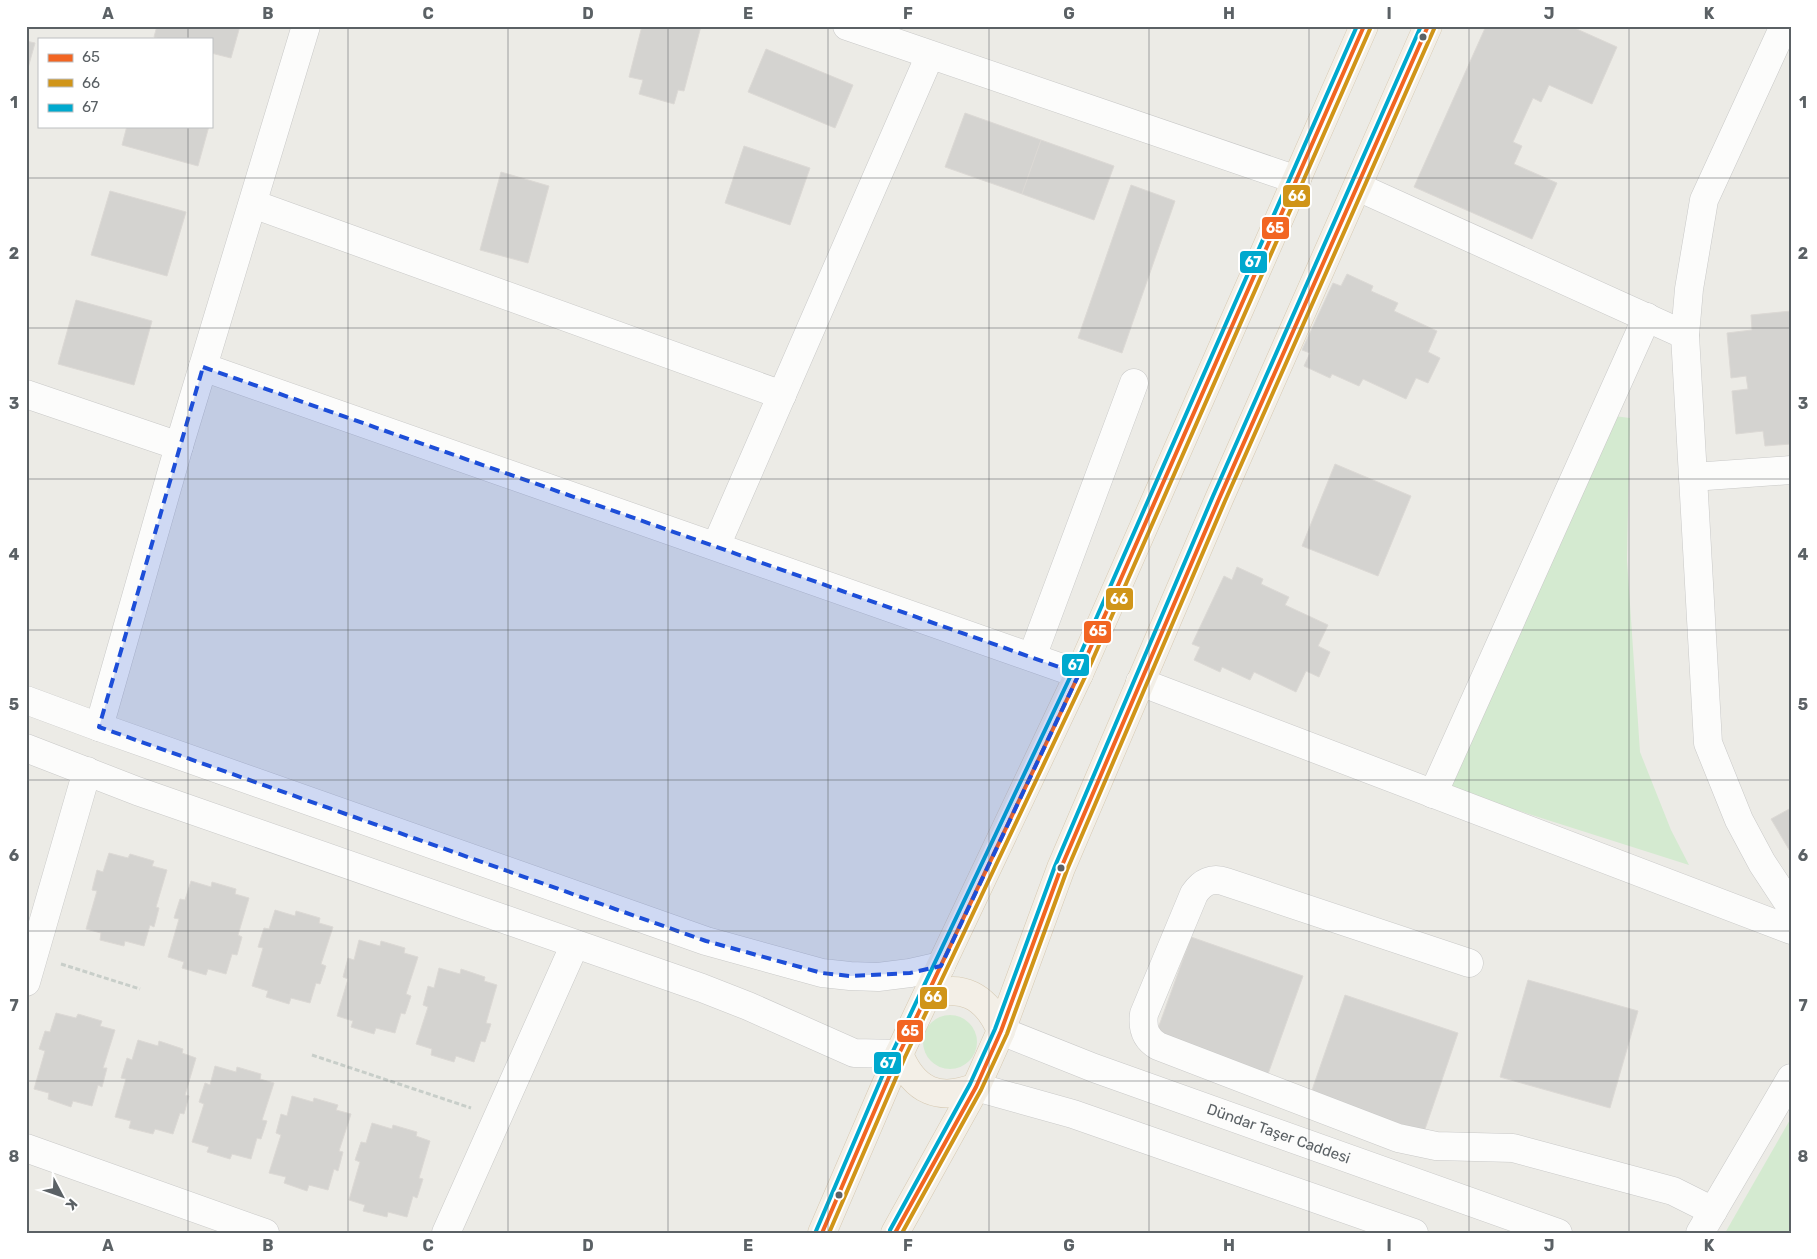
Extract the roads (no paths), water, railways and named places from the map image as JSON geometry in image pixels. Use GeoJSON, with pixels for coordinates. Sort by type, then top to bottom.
{"type":"FeatureCollection","features":[{"type":"Feature","properties":{"kind":"main road"},"geometry":{"type":"LineString","coordinates":[[822,1233],[899,1054],[1079,674],[1364,26]]}},
{"type":"Feature","properties":{"kind":"main road"},"geometry":{"type":"LineString","coordinates":[[895,1233],[976,1087],[1000,1031],[1061,868],[1140,682],[1428,26]]}},
{"type":"Feature","properties":{"kind":"main road"},"geometry":{"type":"LineString","coordinates":[[926,998],[938,992],[954,991],[970,995],[984,1003],[994,1016],[1000,1031]]}},
{"type":"Feature","properties":{"kind":"main road"},"geometry":{"type":"LineString","coordinates":[[899,1054],[905,1069],[916,1082],[929,1090],[953,1094],[976,1087]]}},
{"type":"Feature","properties":{"kind":"street"},"geometry":{"type":"LineString","coordinates":[[99,727],[203,367],[306,26]]}},
{"type":"Feature","properties":{"kind":"street"},"geometry":{"type":"LineString","coordinates":[[848,26],[1297,180]]}},
{"type":"Feature","properties":{"kind":"street"},"geometry":{"type":"LineString","coordinates":[[1784,26],[1704,200],[1690,280],[1685,335],[1708,743],[1739,820],[1766,870],[1791,907]]}},
{"type":"Feature","properties":{"kind":"street"},"geometry":{"type":"LineString","coordinates":[[716,546],[930,55]]}},
{"type":"Feature","properties":{"kind":"street"},"geometry":{"type":"LineString","coordinates":[[1358,187],[1685,335]]}},
{"type":"Feature","properties":{"kind":"street"},"geometry":{"type":"LineString","coordinates":[[253,204],[782,395]]}},
{"type":"Feature","properties":{"kind":"street"},"geometry":{"type":"LineString","coordinates":[[1433,794],[1647,317]]}},
{"type":"Feature","properties":{"kind":"street"},"geometry":{"type":"LineString","coordinates":[[203,367],[1079,674]]}},
{"type":"Feature","properties":{"kind":"street"},"geometry":{"type":"LineString","coordinates":[[1032,658],[1134,383]]}},
{"type":"Feature","properties":{"kind":"street"},"geometry":{"type":"LineString","coordinates":[[26,394],[180,446]]}},
{"type":"Feature","properties":{"kind":"street"},"geometry":{"type":"LineString","coordinates":[[1693,477],[1791,470]]}},
{"type":"Feature","properties":{"kind":"street"},"geometry":{"type":"LineString","coordinates":[[1140,682],[1791,930]]}},
{"type":"Feature","properties":{"kind":"street"},"geometry":{"type":"LineString","coordinates":[[26,700],[706,940],[822,973],[878,977],[910,973],[941,966]]}},
{"type":"Feature","properties":{"kind":"street"},"geometry":{"type":"LineString","coordinates":[[26,748],[137,791],[720,995],[854,1053],[899,1054]]}},
{"type":"Feature","properties":{"kind":"street"},"geometry":{"type":"LineString","coordinates":[[26,982],[87,772]]}},
{"type":"Feature","properties":{"kind":"street"},"geometry":{"type":"LineString","coordinates":[[1469,963],[1226,882],[1212,880],[1198,887],[1194,894],[1144,1014],[1144,1030],[1152,1042],[1158,1046],[1398,1138],[1436,1146],[1513,1148],[1673,1191],[1706,1222],[1791,1078]]}},
{"type":"Feature","properties":{"kind":"street"},"geometry":{"type":"LineString","coordinates":[[446,1233],[575,944]]}},
{"type":"Feature","properties":{"kind":"street","name":"Dündar Taşer Caddesi"},"geometry":{"type":"LineString","coordinates":[[1000,1031],[1104,1071],[1558,1233]]}},
{"type":"Feature","properties":{"kind":"street"},"geometry":{"type":"LineString","coordinates":[[976,1087],[1073,1114],[1414,1233]]}},
{"type":"Feature","properties":{"kind":"street"},"geometry":{"type":"LineString","coordinates":[[26,1148],[265,1233]]}}]}
